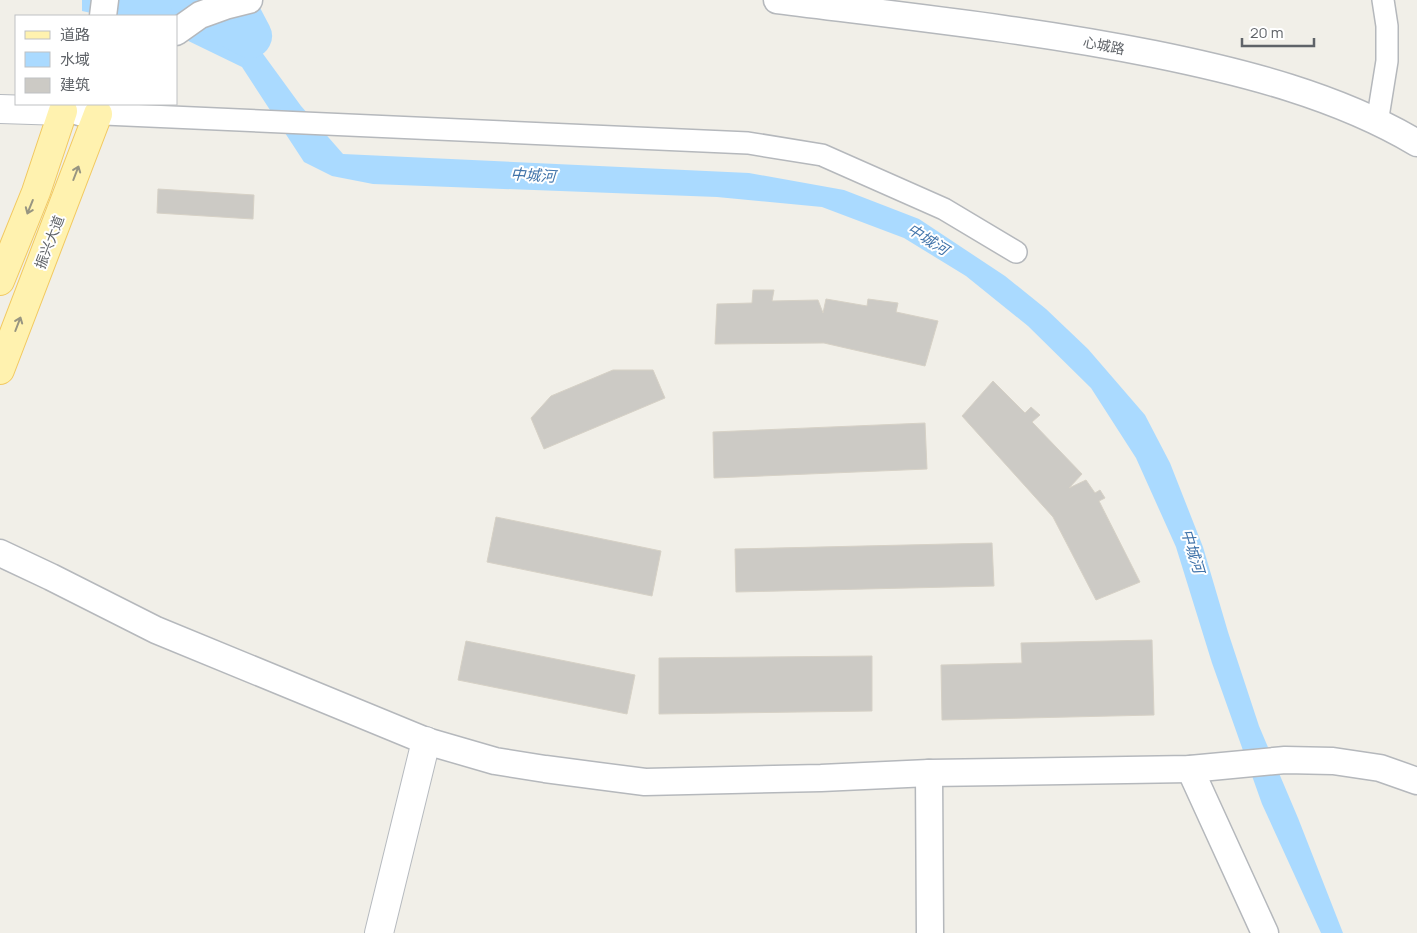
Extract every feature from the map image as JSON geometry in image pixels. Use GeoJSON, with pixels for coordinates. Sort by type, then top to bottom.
{"type":"FeatureCollection","features":[{"type":"Feature","properties":{"kind":"main road"},"geometry":{"type":"LineString","coordinates":[[0,109],[82,109],[36,192],[0,281]]}},
{"type":"Feature","properties":{"kind":"main road","name":"振兴大道"},"geometry":{"type":"LineString","coordinates":[[0,370],[82,109]]}},
{"type":"Feature","properties":{"kind":"main road"},"geometry":{"type":"LineString","coordinates":[[379,933],[426,740]]}},
{"type":"Feature","properties":{"kind":"street"},"geometry":{"type":"LineString","coordinates":[[103,15],[105,0]]}},
{"type":"Feature","properties":{"kind":"street"},"geometry":{"type":"LineString","coordinates":[[178,31],[200,15],[250,0]]}},
{"type":"Feature","properties":{"kind":"street","name":"心城路"},"geometry":{"type":"LineString","coordinates":[[777,0],[1086,41],[1192,62],[1270,81],[1346,108],[1417,143]]}},
{"type":"Feature","properties":{"kind":"street"},"geometry":{"type":"LineString","coordinates":[[1377,123],[1387,61],[1387,26],[1383,0]]}},
{"type":"Feature","properties":{"kind":"street"},"geometry":{"type":"LineString","coordinates":[[82,109],[217,120],[748,143],[822,155],[944,209],[1016,252]]}},
{"type":"Feature","properties":{"kind":"street"},"geometry":{"type":"LineString","coordinates":[[0,553],[156,630],[426,740],[495,761],[645,782],[821,778],[929,773],[1190,769],[1286,760],[1334,761],[1380,768],[1417,781]]}},
{"type":"Feature","properties":{"kind":"street"},"geometry":{"type":"LineString","coordinates":[[1190,769],[1265,933]]}},
{"type":"Feature","properties":{"kind":"street"},"geometry":{"type":"LineString","coordinates":[[929,773],[930,933]]}},
{"type":"Feature","properties":{"kind":"water","name":"中城河"},"geometry":{"type":"Polygon","coordinates":[[[82,0],[178,0],[250,36],[301,106],[343,154],[749,173],[844,190],[919,219],[1005,276],[1046,309],[1088,349],[1145,415],[1170,463],[1203,547],[1228,632],[1259,726],[1298,818],[1343,933],[1321,933],[1262,804],[1212,663],[1176,547],[1136,458],[1091,388],[1028,326],[966,276],[904,238],[822,207],[717,197],[373,184],[332,176],[304,162],[242,67],[178,36],[178,15],[100,15],[82,11],[82,0]]]}},
{"type":"Feature","properties":{"kind":"building"},"geometry":{"type":"Polygon","coordinates":[[[158,189],[254,195],[253,219],[157,213],[158,189]]]}},
{"type":"Feature","properties":{"kind":"building"},"geometry":{"type":"Polygon","coordinates":[[[753,290],[774,290],[772,301],[818,300],[823,313],[826,299],[867,306],[868,299],[898,303],[896,312],[938,321],[925,366],[824,343],[715,344],[717,304],[752,303],[753,290]]]}},
{"type":"Feature","properties":{"kind":"building"},"geometry":{"type":"Polygon","coordinates":[[[613,370],[653,370],[665,398],[544,449],[531,418],[551,396],[613,370]]]}},
{"type":"Feature","properties":{"kind":"building"},"geometry":{"type":"Polygon","coordinates":[[[993,381],[1025,413],[1031,407],[1040,415],[1032,422],[1082,474],[1069,488],[1086,480],[1095,493],[1100,490],[1105,498],[1099,501],[1140,582],[1096,600],[1053,517],[962,416],[993,381]]]}},
{"type":"Feature","properties":{"kind":"building"},"geometry":{"type":"Polygon","coordinates":[[[925,423],[927,469],[714,478],[713,432],[925,423]]]}},
{"type":"Feature","properties":{"kind":"building"},"geometry":{"type":"Polygon","coordinates":[[[496,517],[661,551],[652,596],[487,562],[496,517]]]}},
{"type":"Feature","properties":{"kind":"building"},"geometry":{"type":"Polygon","coordinates":[[[992,543],[994,586],[736,592],[735,549],[992,543]]]}},
{"type":"Feature","properties":{"kind":"building"},"geometry":{"type":"Polygon","coordinates":[[[1152,640],[1154,715],[942,720],[941,665],[1022,663],[1021,643],[1152,640]]]}},
{"type":"Feature","properties":{"kind":"building"},"geometry":{"type":"Polygon","coordinates":[[[466,641],[635,675],[627,714],[458,680],[466,641]]]}},
{"type":"Feature","properties":{"kind":"building"},"geometry":{"type":"Polygon","coordinates":[[[872,656],[872,711],[659,714],[659,658],[872,656]]]}},
{"type":"Feature","properties":{"kind":"waterway"},"geometry":{"type":"LineString","coordinates":[[192,0],[194,7],[250,36],[231,0]]}}]}
